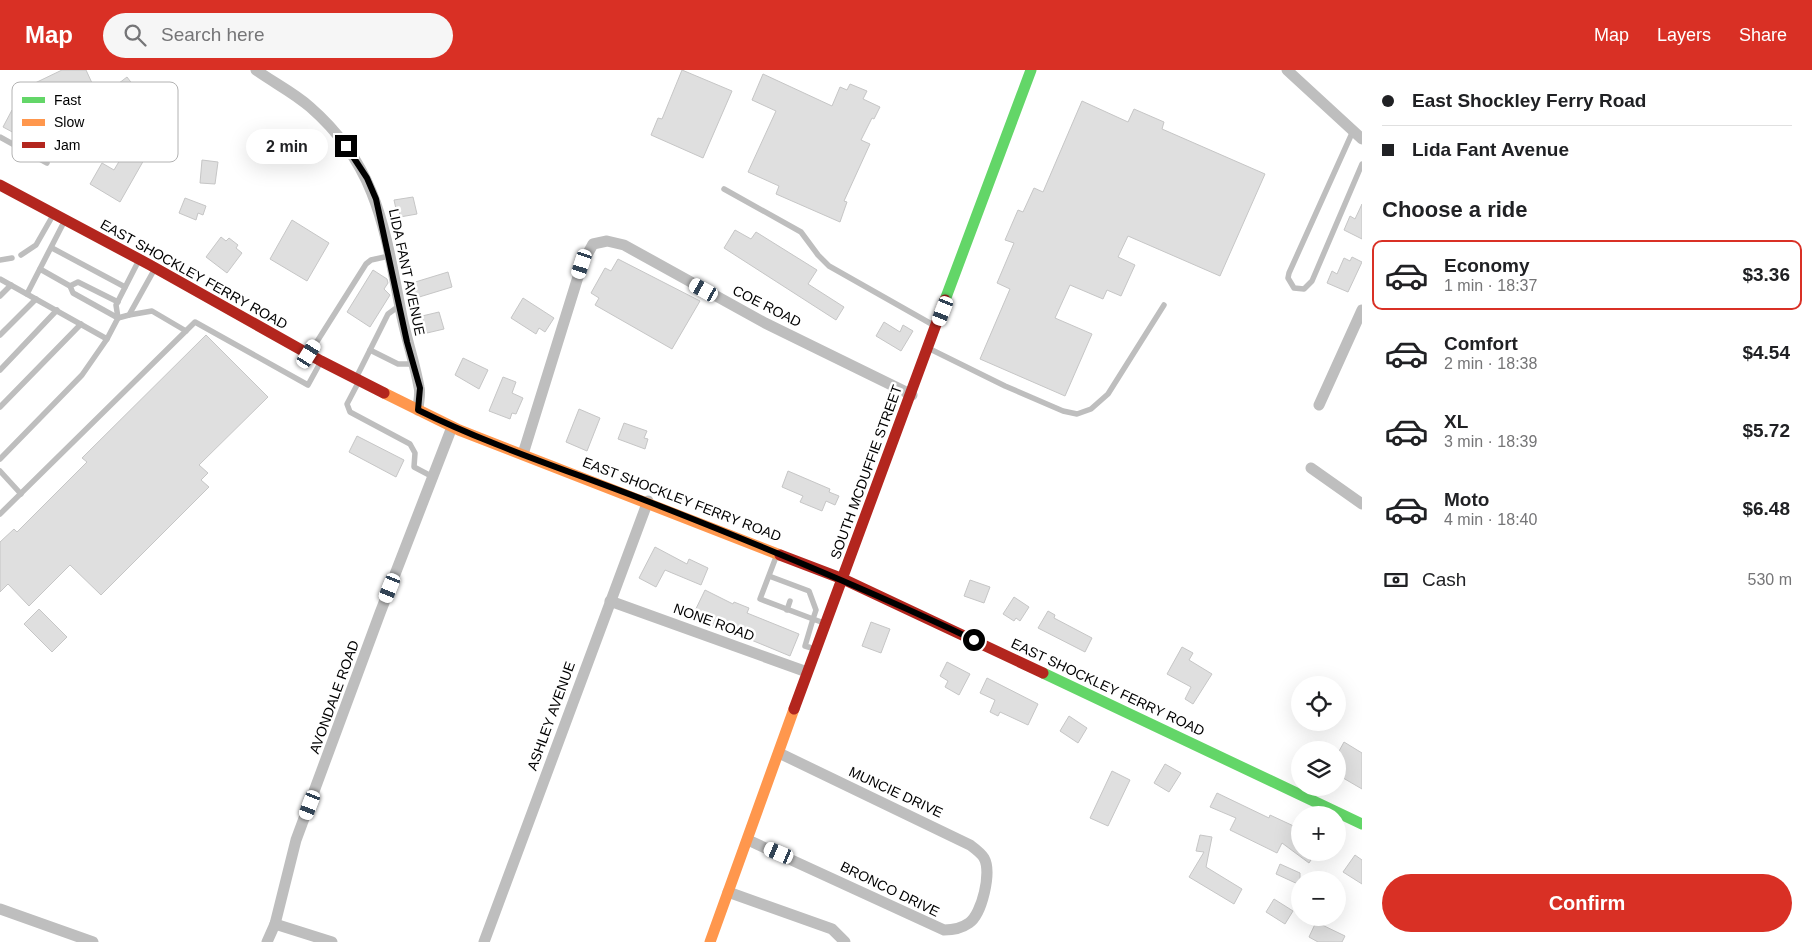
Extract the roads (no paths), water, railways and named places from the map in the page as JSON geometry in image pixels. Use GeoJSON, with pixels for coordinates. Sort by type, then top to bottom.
{"type":"FeatureCollection","features":[{"type":"Feature","properties":{"kind":"main road","name":"SOUTH MCDUFFIE STREET"},"geometry":{"type":"LineString","coordinates":[[710,942],[807,672],[912,395],[1031,70]]}},
{"type":"Feature","properties":{"kind":"main road","name":"EAST SHOCKLEY FERRY ROAD"},"geometry":{"type":"LineString","coordinates":[[0,185],[155,268],[321,361],[452,427],[648,501],[842,579],[1362,824]]}},
{"type":"Feature","properties":{"kind":"street","name":"LIDA FANT AVENUE"},"geometry":{"type":"LineString","coordinates":[[256,70],[308,105],[356,159],[376,199],[412,364],[420,388],[418,410]]}},
{"type":"Feature","properties":{"kind":"street"},"geometry":{"type":"LineString","coordinates":[[1288,70],[1362,139]]}},
{"type":"Feature","properties":{"kind":"street","name":"COE ROAD"},"geometry":{"type":"LineString","coordinates":[[523,454],[582,264],[593,244],[607,241],[624,245],[765,323],[912,395]]}},
{"type":"Feature","properties":{"kind":"street"},"geometry":{"type":"LineString","coordinates":[[1319,405],[1362,310]]}},
{"type":"Feature","properties":{"kind":"street","name":"AVONDALE ROAD"},"geometry":{"type":"LineString","coordinates":[[267,942],[275,924],[296,840],[380,613],[452,427]]}},
{"type":"Feature","properties":{"kind":"street"},"geometry":{"type":"LineString","coordinates":[[1311,468],[1362,504]]}},
{"type":"Feature","properties":{"kind":"street","name":"ASHLEY AVENUE"},"geometry":{"type":"LineString","coordinates":[[484,942],[648,501]]}},
{"type":"Feature","properties":{"kind":"street","name":"NONE ROAD"},"geometry":{"type":"LineString","coordinates":[[610,600],[807,672]]}},
{"type":"Feature","properties":{"kind":"street","name":"MUNCIE DRIVE"},"geometry":{"type":"LineString","coordinates":[[779,752],[970,845],[984,858],[987,871]]}},
{"type":"Feature","properties":{"kind":"street","name":"BRONCO DRIVE"},"geometry":{"type":"LineString","coordinates":[[748,840],[810,866],[934,927],[944,930],[954,930],[970,923],[976,915],[985,891],[987,871]]}},
{"type":"Feature","properties":{"kind":"street"},"geometry":{"type":"LineString","coordinates":[[728,892],[832,929],[845,942]]}},
{"type":"Feature","properties":{"kind":"street"},"geometry":{"type":"LineString","coordinates":[[0,909],[93,942]]}},
{"type":"Feature","properties":{"kind":"street"},"geometry":{"type":"LineString","coordinates":[[275,924],[332,942]]}},
{"type":"Feature","properties":{"kind":"lane"},"geometry":{"type":"LineString","coordinates":[[1353,131],[1289,273],[1288,278],[1294,288],[1304,290],[1312,281],[1362,164]]}},
{"type":"Feature","properties":{"kind":"lane"},"geometry":{"type":"LineString","coordinates":[[0,137],[12,144]]}},
{"type":"Feature","properties":{"kind":"lane"},"geometry":{"type":"LineString","coordinates":[[724,189],[802,232],[818,255],[829,266],[937,327]]}},
{"type":"Feature","properties":{"kind":"lane"},"geometry":{"type":"LineString","coordinates":[[21,255],[36,245],[54,213]]}},
{"type":"Feature","properties":{"kind":"lane"},"geometry":{"type":"LineString","coordinates":[[27,294],[65,220]]}},
{"type":"Feature","properties":{"kind":"lane"},"geometry":{"type":"LineString","coordinates":[[52,248],[125,287]]}},
{"type":"Feature","properties":{"kind":"lane"},"geometry":{"type":"LineString","coordinates":[[309,354],[366,264],[371,260],[389,256]]}},
{"type":"Feature","properties":{"kind":"lane"},"geometry":{"type":"LineString","coordinates":[[0,260],[12,258]]}},
{"type":"Feature","properties":{"kind":"lane"},"geometry":{"type":"LineString","coordinates":[[0,459],[82,375],[107,339],[118,318],[116,306],[140,260]]}},
{"type":"Feature","properties":{"kind":"lane"},"geometry":{"type":"LineString","coordinates":[[130,315],[155,268]]}},
{"type":"Feature","properties":{"kind":"lane"},"geometry":{"type":"LineString","coordinates":[[40,269],[70,286],[73,293],[118,318],[152,311],[186,331]]}},
{"type":"Feature","properties":{"kind":"lane"},"geometry":{"type":"LineString","coordinates":[[0,278],[107,339]]}},
{"type":"Feature","properties":{"kind":"lane"},"geometry":{"type":"LineString","coordinates":[[70,286],[78,282],[118,302]]}},
{"type":"Feature","properties":{"kind":"lane"},"geometry":{"type":"LineString","coordinates":[[0,296],[11,285]]}},
{"type":"Feature","properties":{"kind":"lane"},"geometry":{"type":"LineString","coordinates":[[0,335],[36,299]]}},
{"type":"Feature","properties":{"kind":"lane"},"geometry":{"type":"LineString","coordinates":[[928,348],[1005,386],[1063,411],[1077,414],[1091,409],[1108,394],[1164,305]]}},
{"type":"Feature","properties":{"kind":"lane"},"geometry":{"type":"LineString","coordinates":[[400,306],[388,314],[370,350],[348,404],[350,412],[410,444],[415,453],[414,467],[433,477]]}},
{"type":"Feature","properties":{"kind":"lane"},"geometry":{"type":"LineString","coordinates":[[0,370],[57,310]]}},
{"type":"Feature","properties":{"kind":"lane"},"geometry":{"type":"LineString","coordinates":[[0,514],[195,322],[308,385],[321,361]]}},
{"type":"Feature","properties":{"kind":"lane"},"geometry":{"type":"LineString","coordinates":[[0,407],[81,324]]}},
{"type":"Feature","properties":{"kind":"lane"},"geometry":{"type":"LineString","coordinates":[[370,350],[398,364],[412,364]]}},
{"type":"Feature","properties":{"kind":"lane"},"geometry":{"type":"LineString","coordinates":[[0,471],[21,494]]}},
{"type":"Feature","properties":{"kind":"lane"},"geometry":{"type":"LineString","coordinates":[[778,553],[760,599],[826,623]]}},
{"type":"Feature","properties":{"kind":"lane"},"geometry":{"type":"LineString","coordinates":[[769,576],[795,588],[809,591],[816,610],[805,646],[816,649]]}},
{"type":"Feature","properties":{"kind":"lane"},"geometry":{"type":"LineString","coordinates":[[787,610],[790,602]]}}]}
